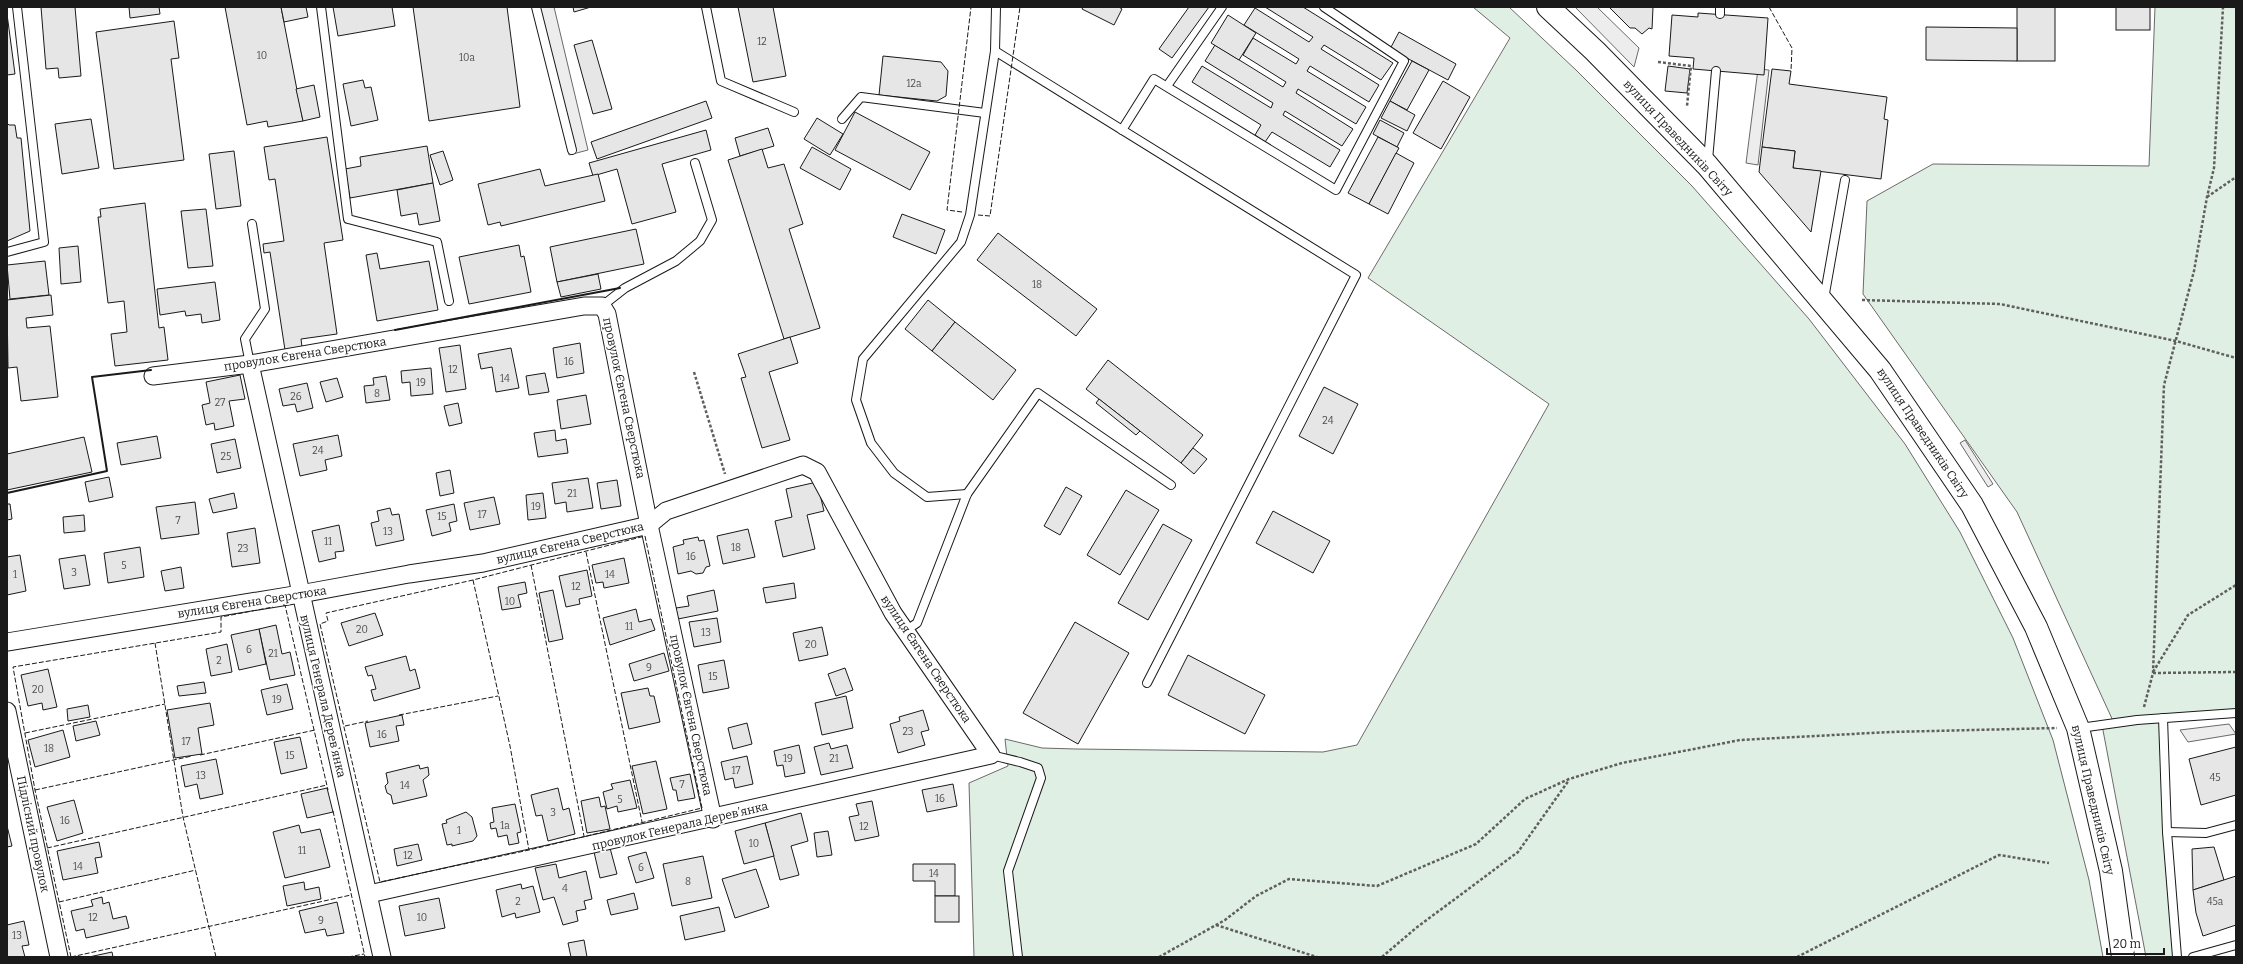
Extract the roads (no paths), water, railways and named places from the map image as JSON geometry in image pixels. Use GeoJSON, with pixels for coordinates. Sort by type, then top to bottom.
{"type":"FeatureCollection","features":[{"type":"Feature","properties":{"kind":"main road","name":"вулиця Праведників Світу"},"geometry":{"type":"LineString","coordinates":[[1548,7],[1595,51],[1707,165],[1880,370],[1972,504],[2036,627],[2078,728],[2111,871],[2124,957]]}},
{"type":"Feature","properties":{"kind":"street","name":"провулок Євгена Сверстюка"},"geometry":{"type":"LineString","coordinates":[[153,376],[250,364],[584,306],[602,306],[607,314],[650,525],[713,819]]}},
{"type":"Feature","properties":{"kind":"street","name":"вулиця Генерала Деревʼянка"},"geometry":{"type":"LineString","coordinates":[[250,364],[382,957]]}},
{"type":"Feature","properties":{"kind":"street","name":"вулиця Євгена Сверстюка"},"geometry":{"type":"LineString","coordinates":[[7,642],[300,594],[408,574],[483,564],[650,525],[666,511],[803,465],[817,472],[893,613],[991,755]]}},
{"type":"Feature","properties":{"kind":"street","name":"Підлісний провулок"},"geometry":{"type":"LineString","coordinates":[[7,711],[59,957]]}},
{"type":"Feature","properties":{"kind":"street","name":"провулок Генерала Деревʼянка"},"geometry":{"type":"LineString","coordinates":[[369,894],[713,819],[991,755]]}},
{"type":"Feature","properties":{"kind":"lane"},"geometry":{"type":"LineString","coordinates":[[7,252],[44,242],[16,7]]}},
{"type":"Feature","properties":{"kind":"lane"},"geometry":{"type":"LineString","coordinates":[[321,7],[348,219],[437,242],[449,301]]}},
{"type":"Feature","properties":{"kind":"lane"},"geometry":{"type":"LineString","coordinates":[[536,7],[572,150]]}},
{"type":"Feature","properties":{"kind":"lane"},"geometry":{"type":"LineString","coordinates":[[706,7],[721,81],[794,112]]}},
{"type":"Feature","properties":{"kind":"lane"},"geometry":{"type":"LineString","coordinates":[[967,494],[927,497],[894,474],[871,443],[856,400],[863,359],[960,242],[970,215],[995,51],[996,7]]}},
{"type":"Feature","properties":{"kind":"lane"},"geometry":{"type":"LineString","coordinates":[[1167,86],[1222,7]]}},
{"type":"Feature","properties":{"kind":"lane"},"geometry":{"type":"LineString","coordinates":[[1122,130],[1154,79],[1336,190],[1404,61],[1324,7]]}},
{"type":"Feature","properties":{"kind":"lane"},"geometry":{"type":"LineString","coordinates":[[995,51],[1356,275],[1147,683]]}},
{"type":"Feature","properties":{"kind":"lane"},"geometry":{"type":"LineString","coordinates":[[1707,165],[1716,71]]}},
{"type":"Feature","properties":{"kind":"lane"},"geometry":{"type":"LineString","coordinates":[[842,118],[861,97],[985,113]]}},
{"type":"Feature","properties":{"kind":"lane"},"geometry":{"type":"LineString","coordinates":[[602,306],[624,288],[676,261],[700,241],[712,220],[695,163]]}},
{"type":"Feature","properties":{"kind":"lane"},"geometry":{"type":"LineString","coordinates":[[1823,304],[1845,180]]}},
{"type":"Feature","properties":{"kind":"lane"},"geometry":{"type":"LineString","coordinates":[[250,364],[245,339],[265,309],[252,224]]}},
{"type":"Feature","properties":{"kind":"lane"},"geometry":{"type":"LineString","coordinates":[[905,631],[917,622],[967,494],[1038,393],[1171,485]]}},
{"type":"Feature","properties":{"kind":"lane"},"geometry":{"type":"LineString","coordinates":[[2078,728],[2138,720],[2236,713]]}},
{"type":"Feature","properties":{"kind":"lane"},"geometry":{"type":"LineString","coordinates":[[2163,718],[2167,832],[2176,957]]}},
{"type":"Feature","properties":{"kind":"lane"},"geometry":{"type":"LineString","coordinates":[[991,755],[1038,768],[1041,778],[1008,871],[1018,957]]}},
{"type":"Feature","properties":{"kind":"lane"},"geometry":{"type":"LineString","coordinates":[[2167,832],[2206,833],[2236,825]]}},
{"type":"Feature","properties":{"kind":"lane"},"geometry":{"type":"LineString","coordinates":[[2193,957],[2236,945]]}}]}
